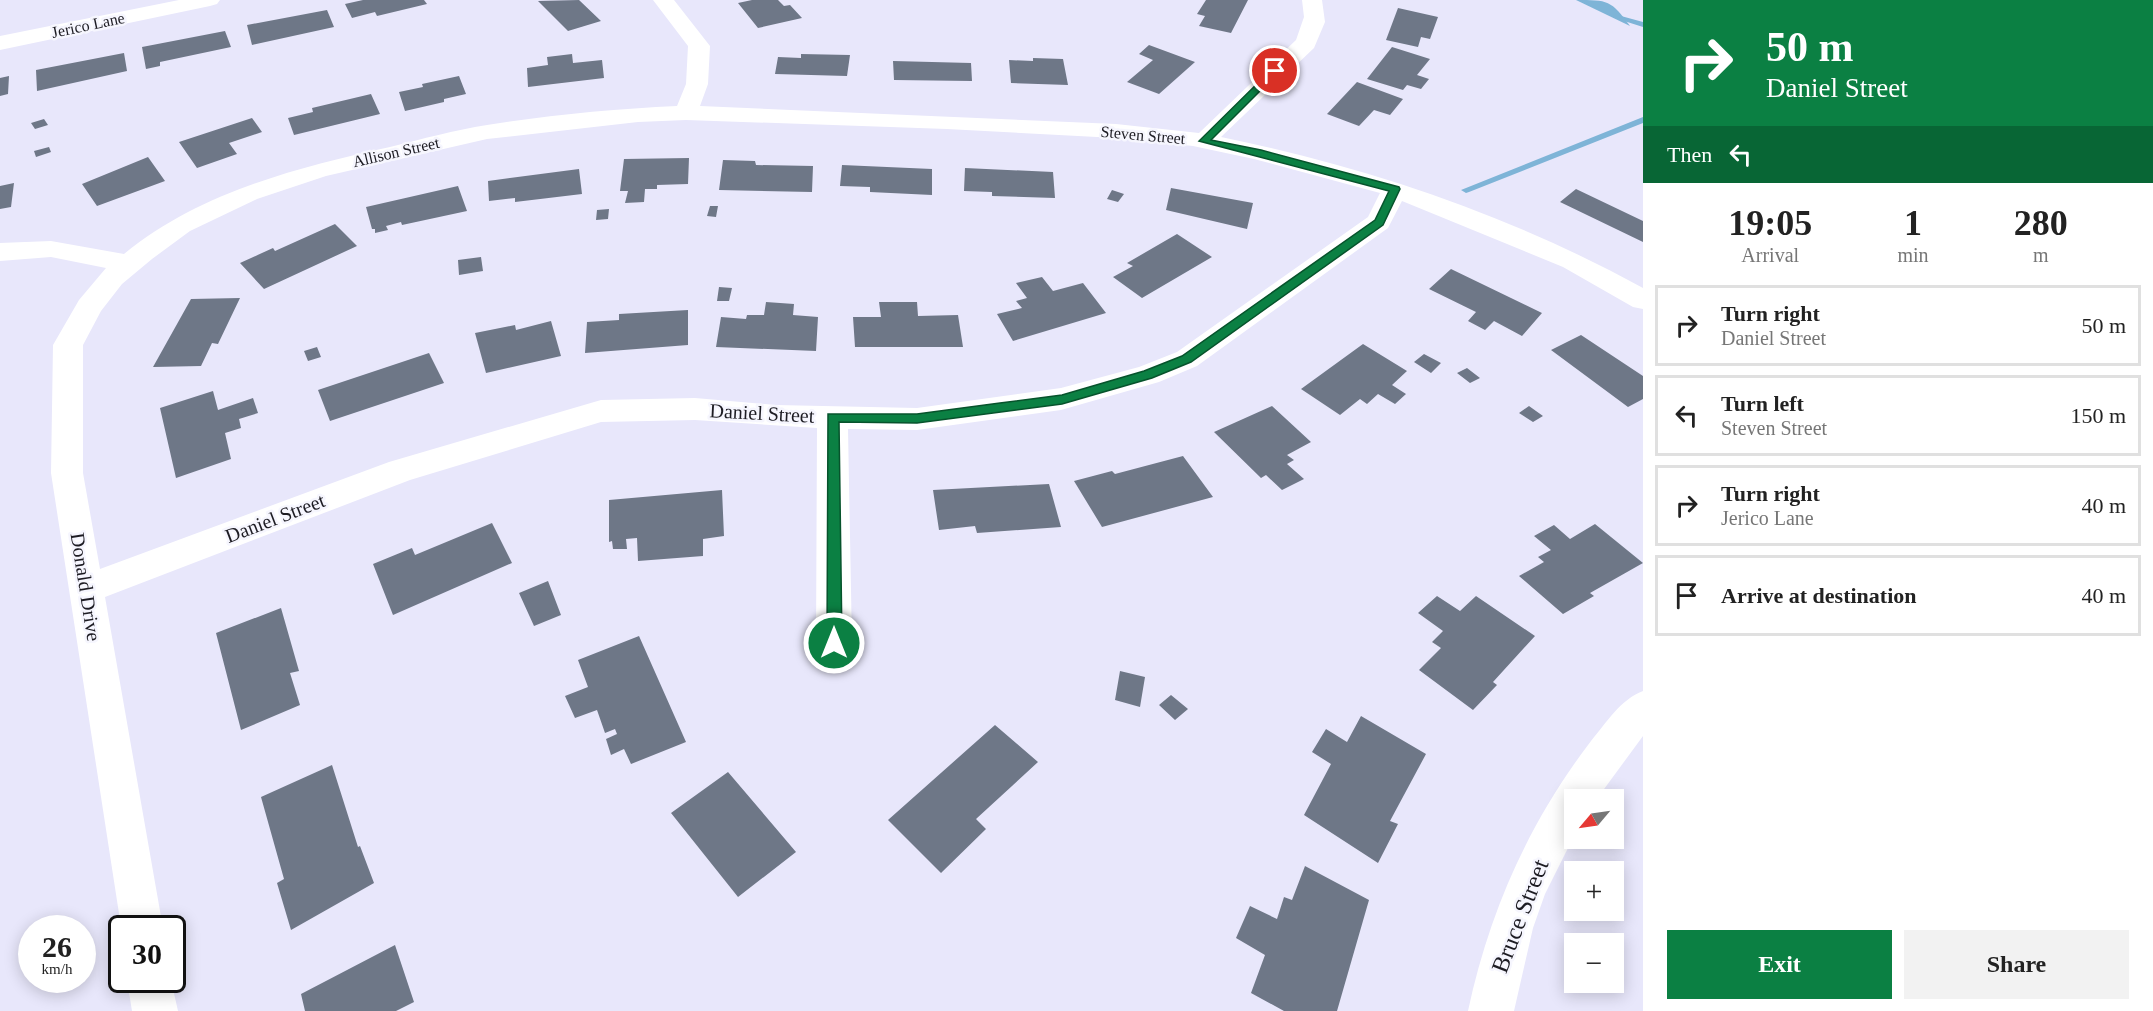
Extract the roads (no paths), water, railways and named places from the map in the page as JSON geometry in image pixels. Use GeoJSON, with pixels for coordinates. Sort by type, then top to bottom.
{"type":"FeatureCollection","features":[{"type":"Feature","properties":{"kind":"street","name":"Jerico Lane"},"geometry":{"type":"LineString","coordinates":[[0,43],[210,0]]}},
{"type":"Feature","properties":{"kind":"street"},"geometry":{"type":"LineString","coordinates":[[663,0],[699,46],[697,84],[686,113]]}},
{"type":"Feature","properties":{"kind":"street"},"geometry":{"type":"LineString","coordinates":[[1204,141],[1306,43],[1314,26],[1315,9],[1312,0]]}},
{"type":"Feature","properties":{"kind":"street","name":"Steven Street"},"geometry":{"type":"LineString","coordinates":[[686,113],[1116,131],[1204,141],[1257,152],[1395,189],[1573,261],[1643,300]]}},
{"type":"Feature","properties":{"kind":"street","name":"Allison Street"},"geometry":{"type":"LineString","coordinates":[[129,264],[181,225],[248,194],[319,170],[487,132],[555,122],[686,113]]}},
{"type":"Feature","properties":{"kind":"street","name":"Daniel Street"},"geometry":{"type":"LineString","coordinates":[[86,589],[400,471],[601,411],[695,409],[832,417],[917,419],[1062,399],[1167,367],[1187,359],[1379,222],[1395,189]]}},
{"type":"Feature","properties":{"kind":"street"},"geometry":{"type":"LineString","coordinates":[[0,252],[51,249],[129,264]]}},
{"type":"Feature","properties":{"kind":"street","name":"Donald Drive"},"geometry":{"type":"LineString","coordinates":[[129,264],[112,278],[89,307],[68,345],[67,473],[139,915]]}},
{"type":"Feature","properties":{"kind":"street"},"geometry":{"type":"LineString","coordinates":[[832,417],[834,643]]}},
{"type":"Feature","properties":{"kind":"street","name":"Bruce Street"},"geometry":{"type":"LineString","coordinates":[[1491,1011],[1496,979],[1532,873],[1581,784],[1643,708]]}},
{"type":"Feature","properties":{"kind":"street"},"geometry":{"type":"LineString","coordinates":[[151,993],[154,1011]]}},
{"type":"Feature","properties":{"kind":"water"},"geometry":{"type":"Polygon","coordinates":[[[1576,0],[1608,3],[1630,26],[1576,0]]]}},
{"type":"Feature","properties":{"kind":"waterway"},"geometry":{"type":"LineString","coordinates":[[1624,18],[1643,25]]}},
{"type":"Feature","properties":{"kind":"waterway"},"geometry":{"type":"LineString","coordinates":[[1466,190],[1643,120]]}}]}
